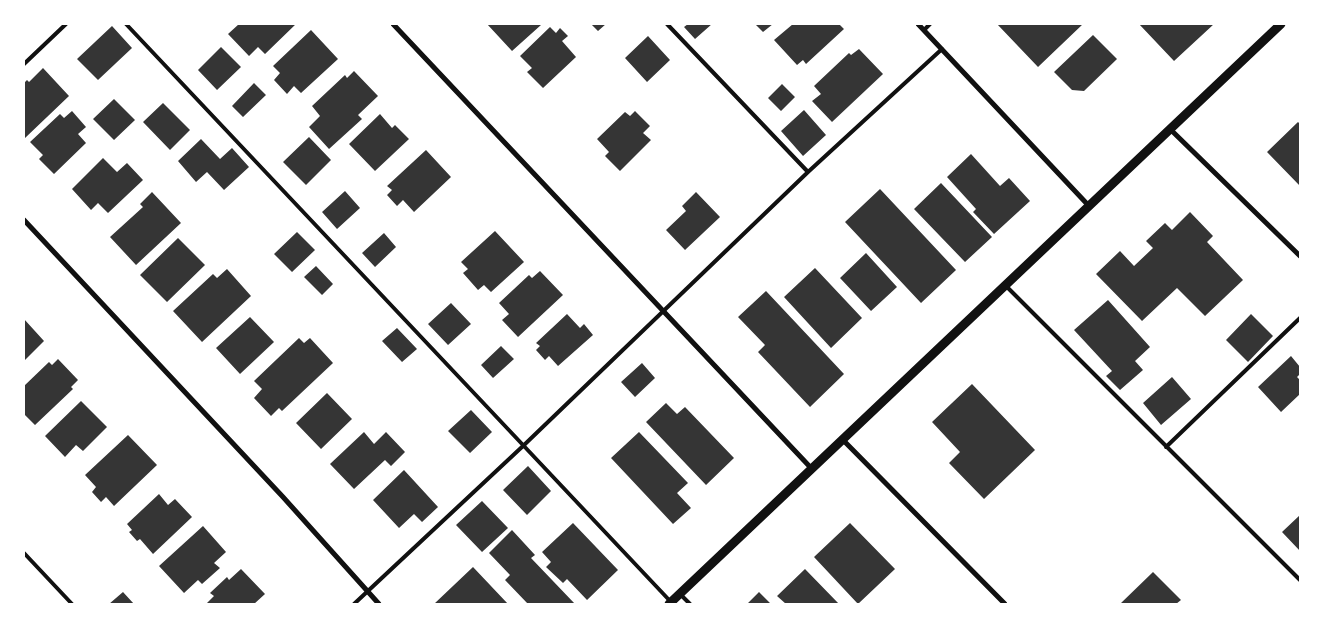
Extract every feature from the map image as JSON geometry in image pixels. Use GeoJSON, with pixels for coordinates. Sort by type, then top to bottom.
{"type":"FeatureCollection","features":[{"type":"Feature","properties":{"kind":"street"},"geometry":{"type":"LineString","coordinates":[[393,24],[812,469]]}},
{"type":"Feature","properties":{"kind":"street"},"geometry":{"type":"LineString","coordinates":[[918,24],[1089,206]]}},
{"type":"Feature","properties":{"kind":"street"},"geometry":{"type":"LineString","coordinates":[[670,603],[1281,24]]}},
{"type":"Feature","properties":{"kind":"street"},"geometry":{"type":"LineString","coordinates":[[1171,130],[1300,256]]}},
{"type":"Feature","properties":{"kind":"street"},"geometry":{"type":"LineString","coordinates":[[24,220],[283,497],[379,604]]}},
{"type":"Feature","properties":{"kind":"street"},"geometry":{"type":"LineString","coordinates":[[842,440],[1004,604]]}},
{"type":"Feature","properties":{"kind":"lane"},"geometry":{"type":"LineString","coordinates":[[24,64],[66,24]]}},
{"type":"Feature","properties":{"kind":"lane"},"geometry":{"type":"LineString","coordinates":[[126,24],[670,603]]}},
{"type":"Feature","properties":{"kind":"lane"},"geometry":{"type":"LineString","coordinates":[[667,24],[808,172]]}},
{"type":"Feature","properties":{"kind":"lane"},"geometry":{"type":"LineString","coordinates":[[924,30],[930,24]]}},
{"type":"Feature","properties":{"kind":"lane"},"geometry":{"type":"LineString","coordinates":[[354,604],[523,446],[808,172],[942,49]]}},
{"type":"Feature","properties":{"kind":"lane"},"geometry":{"type":"LineString","coordinates":[[1006,286],[1300,580]]}},
{"type":"Feature","properties":{"kind":"lane"},"geometry":{"type":"LineString","coordinates":[[1166,447],[1300,318]]}},
{"type":"Feature","properties":{"kind":"lane"},"geometry":{"type":"LineString","coordinates":[[24,553],[72,604]]}},
{"type":"Feature","properties":{"kind":"lane"},"geometry":{"type":"LineString","coordinates":[[680,594],[690,604]]}},
{"type":"Feature","properties":{"kind":"building"},"geometry":{"type":"Polygon","coordinates":[[[239,24],[296,24],[265,54],[258,47],[249,56],[228,34],[239,24]]]}},
{"type":"Feature","properties":{"kind":"building"},"geometry":{"type":"Polygon","coordinates":[[[487,24],[540,24],[541,25],[512,51],[487,24]]]}},
{"type":"Feature","properties":{"kind":"building"},"geometry":{"type":"Polygon","coordinates":[[[591,24],[606,24],[598,31],[591,24]]]}},
{"type":"Feature","properties":{"kind":"building"},"geometry":{"type":"Polygon","coordinates":[[[688,24],[712,24],[695,39],[684,27],[688,24]]]}},
{"type":"Feature","properties":{"kind":"building"},"geometry":{"type":"Polygon","coordinates":[[[755,24],[773,24],[763,32],[755,24]]]}},
{"type":"Feature","properties":{"kind":"building"},"geometry":{"type":"Polygon","coordinates":[[[793,24],[839,24],[844,29],[806,64],[803,60],[797,65],[774,40],[793,24]]]}},
{"type":"Feature","properties":{"kind":"building"},"geometry":{"type":"Polygon","coordinates":[[[997,24],[1083,24],[1038,67],[997,24]]]}},
{"type":"Feature","properties":{"kind":"building"},"geometry":{"type":"Polygon","coordinates":[[[1139,24],[1214,24],[1174,61],[1139,24]]]}},
{"type":"Feature","properties":{"kind":"building"},"geometry":{"type":"Polygon","coordinates":[[[112,26],[132,48],[98,80],[77,59],[112,26]]]}},
{"type":"Feature","properties":{"kind":"building"},"geometry":{"type":"Polygon","coordinates":[[[550,27],[556,33],[560,28],[568,36],[562,41],[576,57],[543,88],[527,72],[532,68],[520,56],[550,27]]]}},
{"type":"Feature","properties":{"kind":"building"},"geometry":{"type":"Polygon","coordinates":[[[311,30],[338,59],[301,93],[294,86],[287,94],[274,80],[280,73],[273,66],[311,30]]]}},
{"type":"Feature","properties":{"kind":"building"},"geometry":{"type":"Polygon","coordinates":[[[1093,35],[1117,59],[1084,91],[1072,90],[1054,72],[1093,35]]]}},
{"type":"Feature","properties":{"kind":"building"},"geometry":{"type":"Polygon","coordinates":[[[648,36],[670,60],[647,82],[625,58],[648,36]]]}},
{"type":"Feature","properties":{"kind":"building"},"geometry":{"type":"Polygon","coordinates":[[[221,47],[241,67],[217,90],[198,70],[221,47]]]}},
{"type":"Feature","properties":{"kind":"building"},"geometry":{"type":"Polygon","coordinates":[[[859,49],[883,74],[832,122],[812,101],[821,94],[814,86],[849,53],[851,55],[859,49]]]}},
{"type":"Feature","properties":{"kind":"building"},"geometry":{"type":"Polygon","coordinates":[[[43,68],[69,96],[25,138],[24,83],[27,80],[29,82],[43,68]]]}},
{"type":"Feature","properties":{"kind":"building"},"geometry":{"type":"Polygon","coordinates":[[[354,71],[378,96],[358,115],[362,119],[329,149],[309,127],[320,116],[312,106],[345,75],[347,78],[354,71]]]}},
{"type":"Feature","properties":{"kind":"building"},"geometry":{"type":"Polygon","coordinates":[[[254,83],[266,95],[243,117],[232,106],[254,83]]]}},
{"type":"Feature","properties":{"kind":"building"},"geometry":{"type":"Polygon","coordinates":[[[782,84],[795,97],[781,111],[768,98],[782,84]]]}},
{"type":"Feature","properties":{"kind":"building"},"geometry":{"type":"Polygon","coordinates":[[[114,99],[135,120],[114,140],[93,119],[114,99]]]}},
{"type":"Feature","properties":{"kind":"building"},"geometry":{"type":"Polygon","coordinates":[[[163,103],[190,130],[170,150],[143,122],[163,103]]]}},
{"type":"Feature","properties":{"kind":"building"},"geometry":{"type":"Polygon","coordinates":[[[804,110],[826,135],[803,156],[781,131],[804,110]]]}},
{"type":"Feature","properties":{"kind":"building"},"geometry":{"type":"Polygon","coordinates":[[[72,111],[86,127],[78,134],[86,143],[54,174],[39,159],[43,155],[30,142],[60,114],[64,118],[72,111]]]}},
{"type":"Feature","properties":{"kind":"building"},"geometry":{"type":"Polygon","coordinates":[[[635,111],[650,126],[643,133],[651,140],[620,171],[605,156],[609,152],[597,139],[625,112],[630,116],[635,111]]]}},
{"type":"Feature","properties":{"kind":"building"},"geometry":{"type":"Polygon","coordinates":[[[380,114],[392,128],[395,125],[409,139],[375,171],[349,144],[380,114]]]}},
{"type":"Feature","properties":{"kind":"building"},"geometry":{"type":"Polygon","coordinates":[[[1298,122],[1300,124],[1300,186],[1267,152],[1298,122]]]}},
{"type":"Feature","properties":{"kind":"building"},"geometry":{"type":"Polygon","coordinates":[[[309,137],[331,160],[306,185],[283,162],[309,137]]]}},
{"type":"Feature","properties":{"kind":"building"},"geometry":{"type":"Polygon","coordinates":[[[201,139],[220,159],[232,148],[249,167],[224,190],[207,172],[196,182],[178,161],[201,139]]]}},
{"type":"Feature","properties":{"kind":"building"},"geometry":{"type":"Polygon","coordinates":[[[426,150],[451,177],[414,212],[403,200],[397,206],[387,195],[392,190],[387,186],[426,150]]]}},
{"type":"Feature","properties":{"kind":"building"},"geometry":{"type":"Polygon","coordinates":[[[971,154],[1000,186],[1009,178],[1030,201],[994,234],[973,212],[976,209],[947,177],[971,154]]]}},
{"type":"Feature","properties":{"kind":"building"},"geometry":{"type":"Polygon","coordinates":[[[103,158],[117,172],[127,163],[143,180],[108,213],[98,203],[91,210],[72,189],[103,158]]]}},
{"type":"Feature","properties":{"kind":"building"},"geometry":{"type":"Polygon","coordinates":[[[941,183],[992,237],[965,262],[914,209],[941,183]]]}},
{"type":"Feature","properties":{"kind":"building"},"geometry":{"type":"Polygon","coordinates":[[[880,189],[956,270],[921,303],[845,222],[880,189]]]}},
{"type":"Feature","properties":{"kind":"building"},"geometry":{"type":"Polygon","coordinates":[[[345,191],[360,208],[337,229],[322,212],[345,191]]]}},
{"type":"Feature","properties":{"kind":"building"},"geometry":{"type":"Polygon","coordinates":[[[152,192],[181,223],[136,265],[110,237],[143,207],[140,204],[152,192]]]}},
{"type":"Feature","properties":{"kind":"building"},"geometry":{"type":"Polygon","coordinates":[[[696,192],[720,217],[685,250],[666,230],[686,211],[682,206],[696,192]]]}},
{"type":"Feature","properties":{"kind":"building"},"geometry":{"type":"Polygon","coordinates":[[[1190,212],[1213,236],[1207,242],[1243,280],[1205,316],[1177,288],[1142,321],[1096,274],[1120,251],[1134,266],[1153,248],[1146,241],[1165,223],[1172,230],[1190,212]]]}},
{"type":"Feature","properties":{"kind":"building"},"geometry":{"type":"Polygon","coordinates":[[[495,231],[524,262],[491,292],[484,285],[478,290],[463,273],[468,269],[461,262],[495,231]]]}},
{"type":"Feature","properties":{"kind":"building"},"geometry":{"type":"Polygon","coordinates":[[[297,232],[315,250],[292,272],[274,254],[297,232]]]}},
{"type":"Feature","properties":{"kind":"building"},"geometry":{"type":"Polygon","coordinates":[[[384,233],[396,247],[375,267],[362,253],[384,233]]]}},
{"type":"Feature","properties":{"kind":"building"},"geometry":{"type":"Polygon","coordinates":[[[178,238],[205,265],[167,302],[140,275],[178,238]]]}},
{"type":"Feature","properties":{"kind":"building"},"geometry":{"type":"Polygon","coordinates":[[[866,253],[897,287],[871,311],[840,278],[866,253]]]}},
{"type":"Feature","properties":{"kind":"building"},"geometry":{"type":"Polygon","coordinates":[[[316,266],[333,284],[322,295],[304,277],[316,266]]]}},
{"type":"Feature","properties":{"kind":"building"},"geometry":{"type":"Polygon","coordinates":[[[815,268],[862,318],[831,348],[784,297],[815,268]]]}},
{"type":"Feature","properties":{"kind":"building"},"geometry":{"type":"Polygon","coordinates":[[[227,269],[251,296],[202,342],[173,311],[213,274],[217,278],[227,269]]]}},
{"type":"Feature","properties":{"kind":"building"},"geometry":{"type":"Polygon","coordinates":[[[540,271],[563,295],[518,337],[502,320],[509,314],[499,303],[529,275],[532,278],[540,271]]]}},
{"type":"Feature","properties":{"kind":"building"},"geometry":{"type":"Polygon","coordinates":[[[766,291],[844,374],[810,407],[758,352],[765,345],[738,317],[766,291]]]}},
{"type":"Feature","properties":{"kind":"building"},"geometry":{"type":"Polygon","coordinates":[[[1108,300],[1150,347],[1135,361],[1143,370],[1120,390],[1106,376],[1112,371],[1074,330],[1108,300]]]}},
{"type":"Feature","properties":{"kind":"building"},"geometry":{"type":"Polygon","coordinates":[[[451,303],[471,324],[448,345],[428,324],[451,303]]]}},
{"type":"Feature","properties":{"kind":"building"},"geometry":{"type":"Polygon","coordinates":[[[567,314],[580,328],[584,324],[593,335],[558,366],[549,356],[545,360],[536,350],[540,346],[536,343],[567,314]]]}},
{"type":"Feature","properties":{"kind":"building"},"geometry":{"type":"Polygon","coordinates":[[[1251,314],[1273,336],[1248,362],[1226,340],[1251,314]]]}},
{"type":"Feature","properties":{"kind":"building"},"geometry":{"type":"Polygon","coordinates":[[[250,317],[274,342],[240,374],[216,348],[250,317]]]}},
{"type":"Feature","properties":{"kind":"building"},"geometry":{"type":"Polygon","coordinates":[[[24,319],[44,341],[24,361],[24,319]]]}},
{"type":"Feature","properties":{"kind":"building"},"geometry":{"type":"Polygon","coordinates":[[[397,328],[417,349],[402,362],[382,341],[397,328]]]}},
{"type":"Feature","properties":{"kind":"building"},"geometry":{"type":"Polygon","coordinates":[[[299,338],[304,343],[310,338],[333,363],[282,411],[279,408],[271,416],[254,398],[262,389],[254,381],[299,338]]]}},
{"type":"Feature","properties":{"kind":"building"},"geometry":{"type":"Polygon","coordinates":[[[501,346],[514,359],[493,378],[481,365],[501,346]]]}},
{"type":"Feature","properties":{"kind":"building"},"geometry":{"type":"Polygon","coordinates":[[[1291,356],[1300,367],[1300,374],[1297,377],[1300,380],[1300,394],[1281,412],[1258,387],[1291,356]]]}},
{"type":"Feature","properties":{"kind":"building"},"geometry":{"type":"Polygon","coordinates":[[[58,359],[78,380],[71,387],[73,389],[35,425],[24,414],[24,386],[49,362],[52,365],[58,359]]]}},
{"type":"Feature","properties":{"kind":"building"},"geometry":{"type":"Polygon","coordinates":[[[642,363],[655,378],[635,397],[621,382],[642,363]]]}},
{"type":"Feature","properties":{"kind":"building"},"geometry":{"type":"Polygon","coordinates":[[[1172,377],[1191,399],[1161,425],[1143,403],[1172,377]]]}},
{"type":"Feature","properties":{"kind":"building"},"geometry":{"type":"Polygon","coordinates":[[[972,384],[1035,450],[984,499],[949,463],[960,452],[932,422],[972,384]]]}},
{"type":"Feature","properties":{"kind":"building"},"geometry":{"type":"Polygon","coordinates":[[[327,393],[352,419],[321,449],[296,423],[327,393]]]}},
{"type":"Feature","properties":{"kind":"building"},"geometry":{"type":"Polygon","coordinates":[[[81,401],[107,427],[83,451],[76,445],[65,457],[45,436],[81,401]]]}},
{"type":"Feature","properties":{"kind":"building"},"geometry":{"type":"Polygon","coordinates":[[[666,403],[677,414],[685,407],[734,458],[706,485],[646,422],[666,403]]]}},
{"type":"Feature","properties":{"kind":"building"},"geometry":{"type":"Polygon","coordinates":[[[471,410],[492,432],[470,453],[448,431],[471,410]]]}},
{"type":"Feature","properties":{"kind":"building"},"geometry":{"type":"Polygon","coordinates":[[[364,432],[374,444],[386,432],[405,452],[391,466],[385,460],[354,489],[330,464],[364,432]]]}},
{"type":"Feature","properties":{"kind":"building"},"geometry":{"type":"Polygon","coordinates":[[[639,432],[688,483],[677,493],[691,508],[673,524],[611,458],[639,432]]]}},
{"type":"Feature","properties":{"kind":"building"},"geometry":{"type":"Polygon","coordinates":[[[128,435],[157,465],[114,506],[106,497],[101,502],[92,492],[96,487],[85,475],[128,435]]]}},
{"type":"Feature","properties":{"kind":"building"},"geometry":{"type":"Polygon","coordinates":[[[528,466],[551,491],[527,515],[503,490],[528,466]]]}},
{"type":"Feature","properties":{"kind":"building"},"geometry":{"type":"Polygon","coordinates":[[[404,470],[438,507],[422,522],[414,514],[399,528],[373,500],[404,470]]]}},
{"type":"Feature","properties":{"kind":"building"},"geometry":{"type":"Polygon","coordinates":[[[159,494],[168,505],[175,499],[192,517],[153,554],[140,539],[137,541],[129,532],[132,530],[127,524],[159,494]]]}},
{"type":"Feature","properties":{"kind":"building"},"geometry":{"type":"Polygon","coordinates":[[[482,501],[508,528],[482,552],[456,525],[482,501]]]}},
{"type":"Feature","properties":{"kind":"building"},"geometry":{"type":"Polygon","coordinates":[[[1300,515],[1300,551],[1282,532],[1300,515]]]}},
{"type":"Feature","properties":{"kind":"building"},"geometry":{"type":"Polygon","coordinates":[[[573,523],[618,570],[587,600],[567,579],[563,583],[546,567],[551,562],[542,552],[573,523]]]}},
{"type":"Feature","properties":{"kind":"building"},"geometry":{"type":"Polygon","coordinates":[[[850,523],[895,569],[858,604],[814,557],[850,523]]]}},
{"type":"Feature","properties":{"kind":"building"},"geometry":{"type":"Polygon","coordinates":[[[203,526],[226,552],[214,563],[220,568],[202,584],[198,580],[184,593],[159,566],[203,526]]]}},
{"type":"Feature","properties":{"kind":"building"},"geometry":{"type":"Polygon","coordinates":[[[512,530],[535,555],[531,558],[575,604],[528,604],[505,580],[510,575],[489,553],[512,530]]]}},
{"type":"Feature","properties":{"kind":"building"},"geometry":{"type":"Polygon","coordinates":[[[473,567],[508,604],[434,604],[473,567]]]}},
{"type":"Feature","properties":{"kind":"building"},"geometry":{"type":"Polygon","coordinates":[[[241,569],[265,594],[254,604],[206,604],[214,596],[210,593],[227,577],[229,580],[241,569]]]}},
{"type":"Feature","properties":{"kind":"building"},"geometry":{"type":"Polygon","coordinates":[[[805,569],[839,604],[786,604],[777,596],[805,569]]]}},
{"type":"Feature","properties":{"kind":"building"},"geometry":{"type":"Polygon","coordinates":[[[1153,572],[1181,600],[1176,604],[1120,604],[1153,572]]]}},
{"type":"Feature","properties":{"kind":"building"},"geometry":{"type":"Polygon","coordinates":[[[123,592],[134,604],[109,604],[123,592]]]}},
{"type":"Feature","properties":{"kind":"building"},"geometry":{"type":"Polygon","coordinates":[[[759,592],[771,604],[747,604],[759,592]]]}}]}
